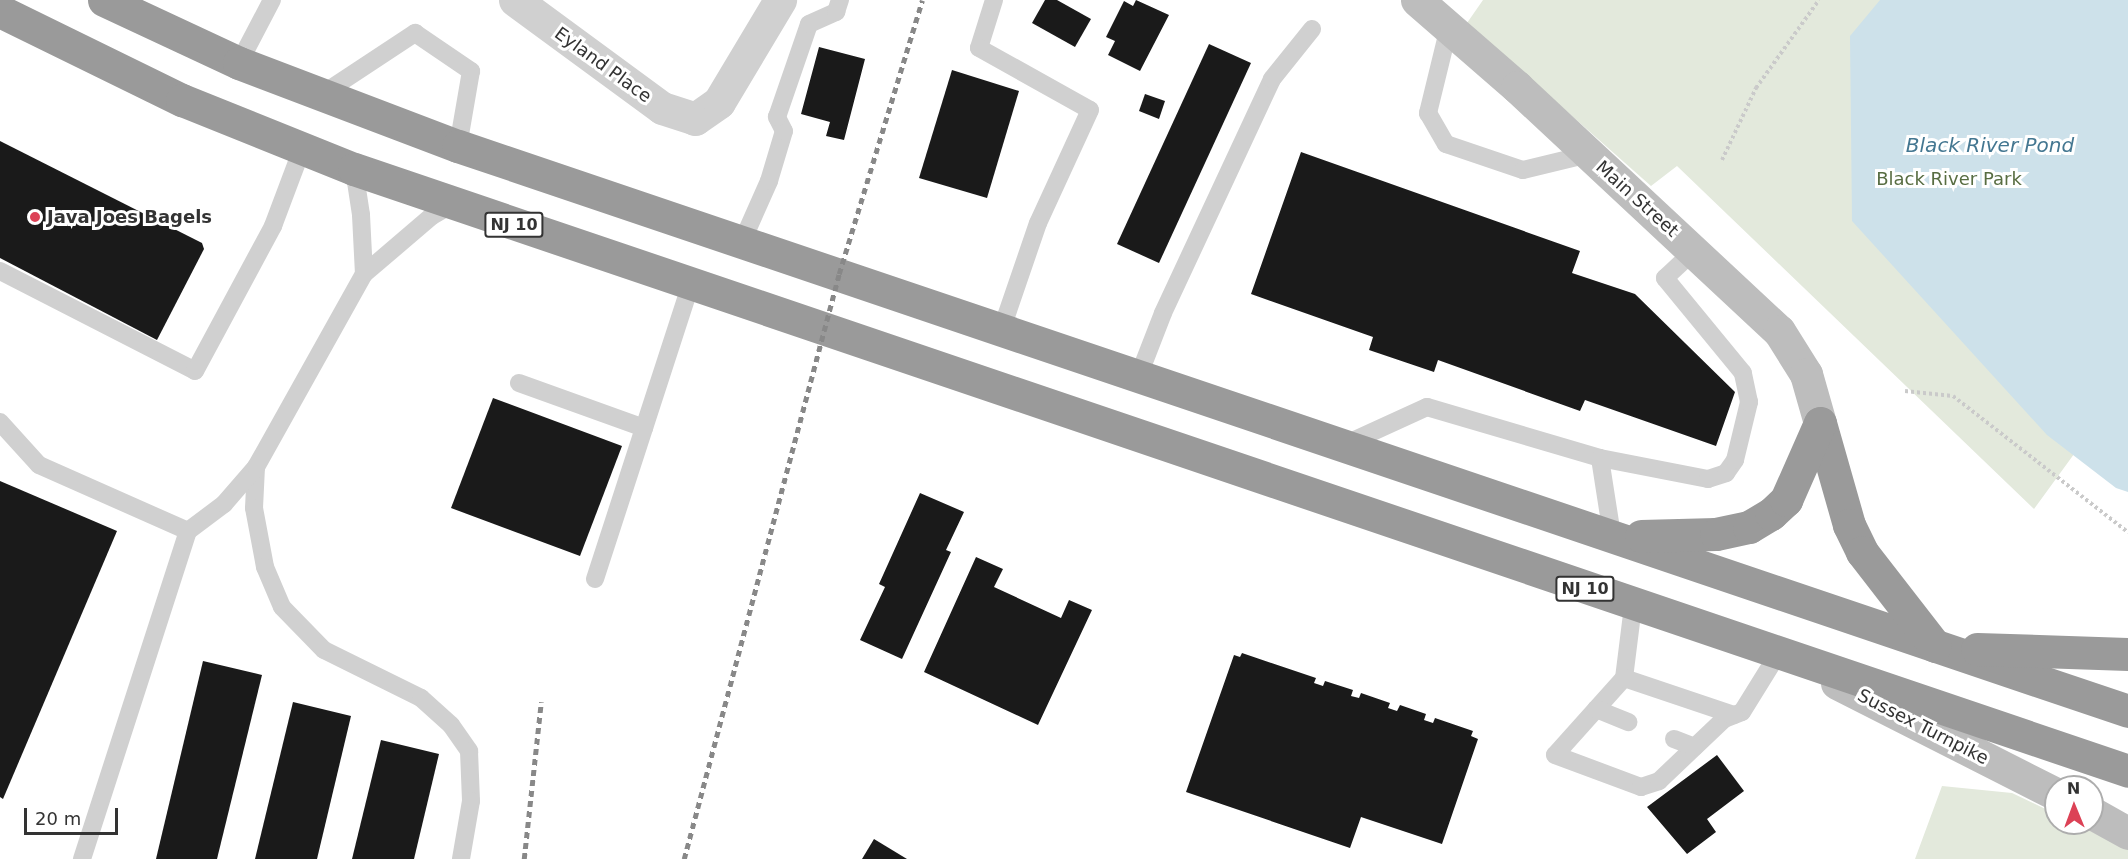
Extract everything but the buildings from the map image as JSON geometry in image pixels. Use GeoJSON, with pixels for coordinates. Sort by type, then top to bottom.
{"type":"FeatureCollection","features":[{"type":"Feature","properties":{"kind":"highway"},"geometry":{"type":"LineString","coordinates":[[121,3],[239,63],[458,146],[1346,444],[2128,711]]}},
{"type":"Feature","properties":{"kind":"highway","name":"NJ 10"},"geometry":{"type":"LineString","coordinates":[[0,11],[182,100],[354,169],[690,286],[1633,606],[2128,771]]}},
{"type":"Feature","properties":{"kind":"highway"},"geometry":{"type":"LineString","coordinates":[[1612,535],[1694,535],[1749,527],[1786,500],[1820,423]]}},
{"type":"Feature","properties":{"kind":"highway"},"geometry":{"type":"LineString","coordinates":[[1820,423],[1848,525],[1862,552],[1937,647],[2128,654]]}},
{"type":"Feature","properties":{"kind":"street","name":"Eyland Place"},"geometry":{"type":"LineString","coordinates":[[515,0],[662,108],[695,119],[719,102],[780,0]]}},
{"type":"Feature","properties":{"kind":"street","name":"Main Street"},"geometry":{"type":"LineString","coordinates":[[1417,0],[1589,154],[1779,331],[1806,374],[1820,423]]}},
{"type":"Feature","properties":{"kind":"street","name":"Sussex Turnpike"},"geometry":{"type":"LineString","coordinates":[[1784,656],[2044,788]]}},
{"type":"Feature","properties":{"kind":"street"},"geometry":{"type":"LineString","coordinates":[[2104,820],[2128,833]]}},
{"type":"Feature","properties":{"kind":"lane"},"geometry":{"type":"LineString","coordinates":[[239,63],[272,0]]}},
{"type":"Feature","properties":{"kind":"lane"},"geometry":{"type":"LineString","coordinates":[[742,242],[781,141],[784,131],[777,117],[809,24],[836,12],[840,0]]}},
{"type":"Feature","properties":{"kind":"lane"},"geometry":{"type":"LineString","coordinates":[[994,0],[979,48],[1090,110],[1038,223],[1002,328]]}},
{"type":"Feature","properties":{"kind":"lane"},"geometry":{"type":"LineString","coordinates":[[1449,27],[1428,113],[1446,144],[1523,170],[1589,154]]}},
{"type":"Feature","properties":{"kind":"lane"},"geometry":{"type":"LineString","coordinates":[[1139,375],[1163,313],[1272,79],[1312,29]]}},
{"type":"Feature","properties":{"kind":"lane"},"geometry":{"type":"LineString","coordinates":[[321,95],[415,33],[471,71],[458,146]]}},
{"type":"Feature","properties":{"kind":"lane"},"geometry":{"type":"LineString","coordinates":[[0,271],[195,371],[273,226],[302,149]]}},
{"type":"Feature","properties":{"kind":"lane"},"geometry":{"type":"LineString","coordinates":[[354,169],[361,215],[364,274]]}},
{"type":"Feature","properties":{"kind":"lane"},"geometry":{"type":"LineString","coordinates":[[82,859],[188,531],[224,504],[256,467],[364,274],[432,216],[453,204]]}},
{"type":"Feature","properties":{"kind":"lane"},"geometry":{"type":"LineString","coordinates":[[1346,444],[1427,407],[1600,458],[1708,479],[1719,479],[1736,460],[1749,402],[1743,373],[1665,278],[1694,251]]}},
{"type":"Feature","properties":{"kind":"lane"},"geometry":{"type":"LineString","coordinates":[[594,579],[690,286]]}},
{"type":"Feature","properties":{"kind":"lane"},"geometry":{"type":"LineString","coordinates":[[519,383],[644,428]]}},
{"type":"Feature","properties":{"kind":"lane"},"geometry":{"type":"LineString","coordinates":[[0,422],[39,465],[188,531]]}},
{"type":"Feature","properties":{"kind":"lane"},"geometry":{"type":"LineString","coordinates":[[1600,458],[1612,535]]}},
{"type":"Feature","properties":{"kind":"lane"},"geometry":{"type":"LineString","coordinates":[[256,467],[254,508],[265,567],[282,607],[324,650],[421,698],[451,725],[469,751],[471,801],[461,859]]}},
{"type":"Feature","properties":{"kind":"lane"},"geometry":{"type":"LineString","coordinates":[[1633,606],[1624,678],[1555,755],[1641,787],[1659,781],[1724,719],[1742,712],[1784,656]]}},
{"type":"Feature","properties":{"kind":"lane"},"geometry":{"type":"LineString","coordinates":[[1624,678],[1734,715]]}},
{"type":"Feature","properties":{"kind":"lane"},"geometry":{"type":"LineString","coordinates":[[1596,709],[1629,722]]}},
{"type":"Feature","properties":{"kind":"lane"},"geometry":{"type":"LineString","coordinates":[[1674,739],[1695,747]]}},
{"type":"Feature","properties":{"kind":"path"},"geometry":{"type":"LineString","coordinates":[[1722,160],[1756,88],[1819,0]]}},
{"type":"Feature","properties":{"kind":"path"},"geometry":{"type":"LineString","coordinates":[[1905,391],[1953,396],[2128,532]]}},
{"type":"Feature","properties":{"kind":"green space","name":"Black River Park"},"geometry":{"type":"Polygon","coordinates":[[[1483,0],[2128,0],[2128,380],[2034,509],[1677,166],[1651,186],[1467,23],[1483,0]]]}},
{"type":"Feature","properties":{"kind":"green space"},"geometry":{"type":"Polygon","coordinates":[[[1942,786],[2012,793],[2044,808],[2044,835],[2099,835],[2128,849],[2128,859],[1915,859],[1942,786]]]}},
{"type":"Feature","properties":{"kind":"water","name":"Black River Pond"},"geometry":{"type":"Polygon","coordinates":[[[1880,0],[2128,0],[2128,492],[2116,488],[2047,435],[1852,221],[1850,36],[1880,0]]]}},
{"type":"Feature","properties":{"kind":"railway"},"geometry":{"type":"LineString","coordinates":[[684,859],[839,274],[922,0]]}},
{"type":"Feature","properties":{"kind":"railway"},"geometry":{"type":"LineString","coordinates":[[524,859],[541,702]]}},
{"type":"Feature","properties":{"kind":"place","name":"Java Joes Bagels"},"geometry":{"type":"Point","coordinates":[35,217]}}]}
